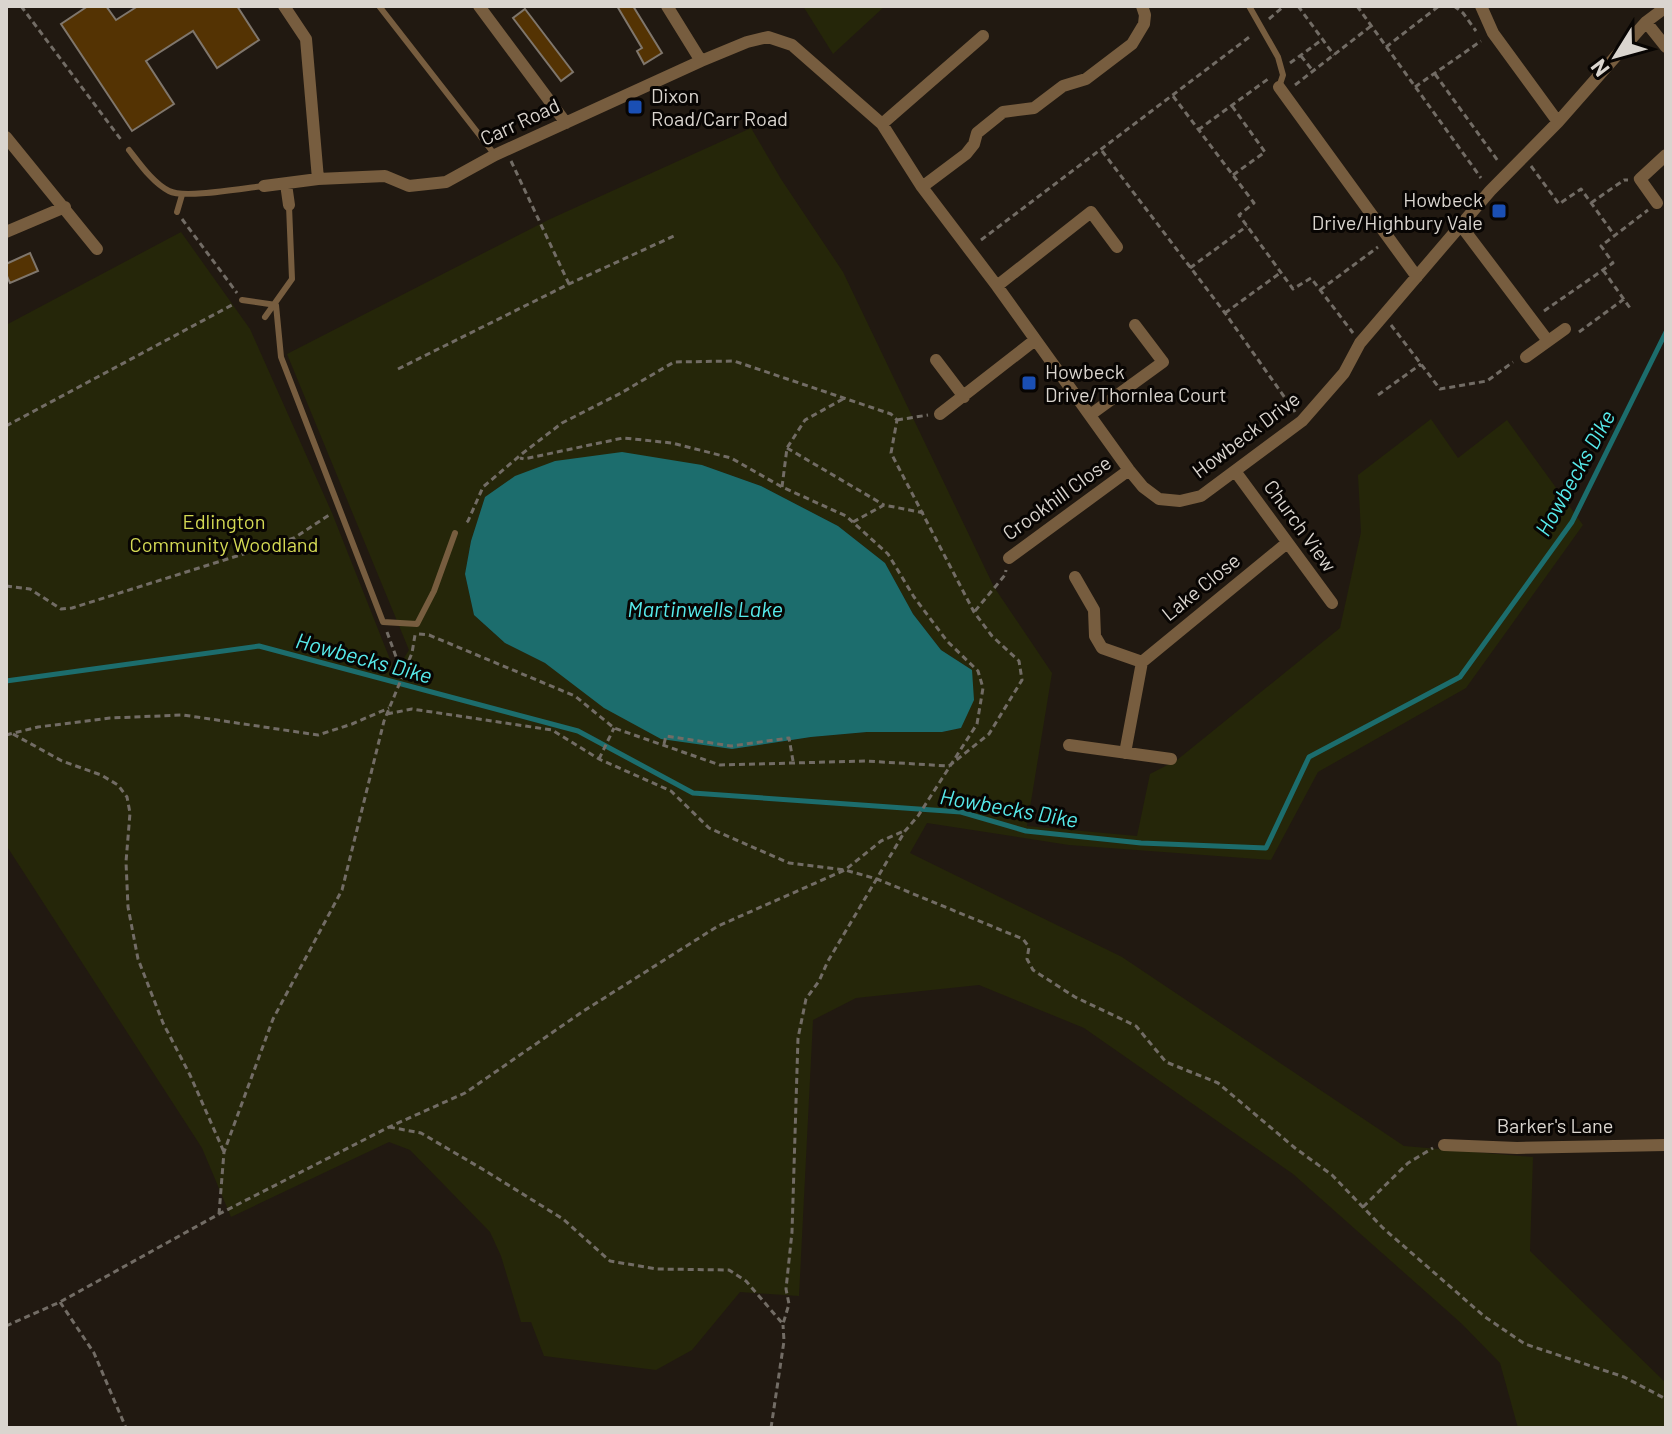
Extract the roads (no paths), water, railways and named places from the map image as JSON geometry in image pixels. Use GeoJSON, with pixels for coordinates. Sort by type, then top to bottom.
{"type":"FeatureCollection","features":[{"type":"Feature","properties":{"kind":"street"},"geometry":{"type":"LineString","coordinates":[[284,6],[306,39],[318,179]]}},
{"type":"Feature","properties":{"kind":"street"},"geometry":{"type":"LineString","coordinates":[[479,6],[566,123]]}},
{"type":"Feature","properties":{"kind":"street"},"geometry":{"type":"LineString","coordinates":[[667,6],[701,61]]}},
{"type":"Feature","properties":{"kind":"street"},"geometry":{"type":"LineString","coordinates":[[922,187],[966,154],[974,144],[977,133],[1003,112],[1034,108],[1063,86],[1086,79],[1132,44],[1144,24],[1142,6]]}},
{"type":"Feature","properties":{"kind":"street"},"geometry":{"type":"LineString","coordinates":[[1481,6],[1493,33],[1558,122]]}},
{"type":"Feature","properties":{"kind":"street","name":"Howbeck Drive"},"geometry":{"type":"LineString","coordinates":[[701,61],[768,37],[792,45],[882,124],[922,187],[1129,470],[1143,487],[1159,499],[1180,501],[1201,496],[1302,421],[1344,373],[1360,343],[1490,191],[1558,122],[1646,22],[1666,7]]}},
{"type":"Feature","properties":{"kind":"street"},"geometry":{"type":"LineString","coordinates":[[1646,22],[1666,47]]}},
{"type":"Feature","properties":{"kind":"street"},"geometry":{"type":"LineString","coordinates":[[882,124],[983,36]]}},
{"type":"Feature","properties":{"kind":"street","name":"Carr Road"},"geometry":{"type":"LineString","coordinates":[[264,186],[318,179],[385,176],[409,186],[446,182],[501,152],[701,61]]}},
{"type":"Feature","properties":{"kind":"street"},"geometry":{"type":"LineString","coordinates":[[1282,91],[1417,277]]}},
{"type":"Feature","properties":{"kind":"street"},"geometry":{"type":"LineString","coordinates":[[6,137],[97,249]]}},
{"type":"Feature","properties":{"kind":"street"},"geometry":{"type":"LineString","coordinates":[[1657,203],[1640,179],[1666,155]]}},
{"type":"Feature","properties":{"kind":"street"},"geometry":{"type":"LineString","coordinates":[[286,184],[289,205]]}},
{"type":"Feature","properties":{"kind":"street"},"geometry":{"type":"LineString","coordinates":[[6,232],[65,207]]}},
{"type":"Feature","properties":{"kind":"street"},"geometry":{"type":"LineString","coordinates":[[997,286],[1091,212],[1117,247]]}},
{"type":"Feature","properties":{"kind":"street"},"geometry":{"type":"LineString","coordinates":[[1462,227],[1548,341]]}},
{"type":"Feature","properties":{"kind":"street"},"geometry":{"type":"LineString","coordinates":[[1090,415],[1163,362],[1135,325]]}},
{"type":"Feature","properties":{"kind":"street"},"geometry":{"type":"LineString","coordinates":[[1526,357],[1565,329]]}},
{"type":"Feature","properties":{"kind":"street"},"geometry":{"type":"LineString","coordinates":[[940,414],[1035,340]]}},
{"type":"Feature","properties":{"kind":"street"},"geometry":{"type":"LineString","coordinates":[[936,360],[964,397]]}},
{"type":"Feature","properties":{"kind":"street","name":"Crookhill Close"},"geometry":{"type":"LineString","coordinates":[[1009,558],[1129,470]]}},
{"type":"Feature","properties":{"kind":"street","name":"Church View"},"geometry":{"type":"LineString","coordinates":[[1235,471],[1332,603]]}},
{"type":"Feature","properties":{"kind":"street","name":"Lake Close"},"geometry":{"type":"LineString","coordinates":[[1142,662],[1287,543]]}},
{"type":"Feature","properties":{"kind":"street"},"geometry":{"type":"LineString","coordinates":[[1075,577],[1094,610],[1095,636],[1102,648],[1142,662],[1125,753]]}},
{"type":"Feature","properties":{"kind":"street"},"geometry":{"type":"LineString","coordinates":[[1069,745],[1171,759]]}},
{"type":"Feature","properties":{"kind":"street","name":"Barker's Lane"},"geometry":{"type":"LineString","coordinates":[[1444,1145],[1517,1148],[1666,1145]]}},
{"type":"Feature","properties":{"kind":"lane"},"geometry":{"type":"LineString","coordinates":[[379,6],[501,152]]}},
{"type":"Feature","properties":{"kind":"lane"},"geometry":{"type":"LineString","coordinates":[[1249,6],[1278,57],[1283,75],[1282,91]]}},
{"type":"Feature","properties":{"kind":"lane"},"geometry":{"type":"LineString","coordinates":[[129,150],[145,170],[169,191],[182,195],[264,186]]}},
{"type":"Feature","properties":{"kind":"lane"},"geometry":{"type":"LineString","coordinates":[[177,212],[182,195]]}},
{"type":"Feature","properties":{"kind":"lane"},"geometry":{"type":"LineString","coordinates":[[265,317],[292,279],[289,205]]}},
{"type":"Feature","properties":{"kind":"lane"},"geometry":{"type":"LineString","coordinates":[[242,300],[276,305]]}},
{"type":"Feature","properties":{"kind":"lane"},"geometry":{"type":"LineString","coordinates":[[276,305],[281,357],[383,622],[417,624],[434,591],[455,533]]}},
{"type":"Feature","properties":{"kind":"water","name":"Martinwells Lake"},"geometry":{"type":"Polygon","coordinates":[[[622,452],[702,465],[761,486],[838,526],[885,563],[913,614],[941,650],[972,670],[974,700],[961,728],[942,732],[867,732],[811,737],[732,749],[661,739],[604,708],[545,663],[505,643],[474,615],[465,574],[471,541],[485,497],[515,476],[555,461],[622,452]]]}},
{"type":"Feature","properties":{"kind":"waterway","name":"Howbecks Dike"},"geometry":{"type":"LineString","coordinates":[[6,681],[259,646],[578,731],[693,793],[961,812],[1026,831],[1141,843],[1266,848],[1309,757],[1460,677],[1572,522],[1666,332]]}},
{"type":"Feature","properties":{"kind":"place","name":"Dixon Road/Carr Road"},"geometry":{"type":"Point","coordinates":[635,107]}},
{"type":"Feature","properties":{"kind":"place","name":"Howbeck Drive/Highbury Vale"},"geometry":{"type":"Point","coordinates":[1499,211]}},
{"type":"Feature","properties":{"kind":"place","name":"Howbeck Drive/Thornlea Court"},"geometry":{"type":"Point","coordinates":[1029,383]}},
{"type":"Feature","properties":{"kind":"park label","name":"Edlington Community Woodland"},"geometry":{"type":"Point","coordinates":[224,534]}}]}
